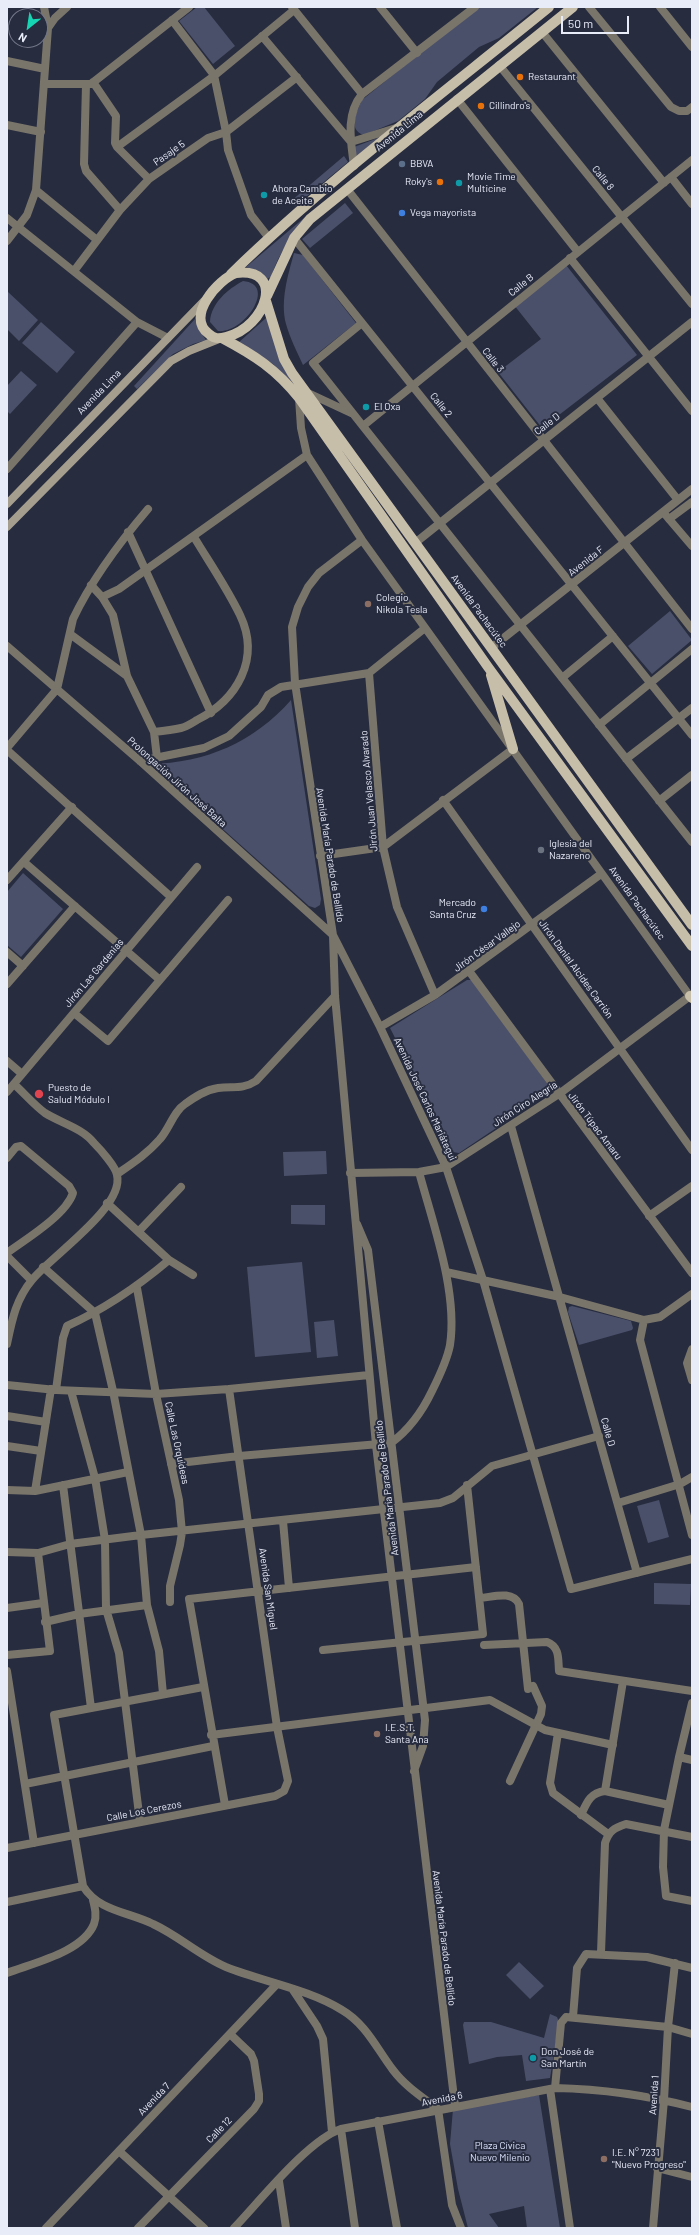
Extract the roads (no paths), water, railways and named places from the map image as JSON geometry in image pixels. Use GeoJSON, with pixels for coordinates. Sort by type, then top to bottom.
{"type":"FeatureCollection","features":[{"type":"Feature","properties":{"kind":"main road","name":"Avenida Lima"},"geometry":{"type":"LineString","coordinates":[[231,274],[269,238],[354,166],[549,7]]}},
{"type":"Feature","properties":{"kind":"main road","name":"Avenida Lima"},"geometry":{"type":"LineString","coordinates":[[266,299],[294,238],[310,219],[499,65],[573,7]]}},
{"type":"Feature","properties":{"kind":"main road"},"geometry":{"type":"LineString","coordinates":[[7,527],[171,361],[189,351],[220,338],[237,333],[250,324],[260,313],[266,299],[264,286],[253,275],[242,272],[231,274],[208,297],[201,310],[200,320],[206,332],[220,338]]}},
{"type":"Feature","properties":{"kind":"main road","name":"Avenida Lima"},"geometry":{"type":"LineString","coordinates":[[7,504],[208,297]]}},
{"type":"Feature","properties":{"kind":"main road","name":"Avenida Pachacútec"},"geometry":{"type":"LineString","coordinates":[[266,299],[284,359],[302,395],[488,667],[692,946]]}},
{"type":"Feature","properties":{"kind":"main road","name":"Avenida Pachacútec"},"geometry":{"type":"LineString","coordinates":[[220,338],[266,365],[302,395],[414,542],[692,925]]}},
{"type":"Feature","properties":{"kind":"main road"},"geometry":{"type":"LineString","coordinates":[[488,667],[513,750]]}},
{"type":"Feature","properties":{"kind":"street"},"geometry":{"type":"LineString","coordinates":[[48,28],[55,18],[67,7]]}},
{"type":"Feature","properties":{"kind":"street"},"geometry":{"type":"LineString","coordinates":[[44,84],[89,84],[188,7]]}},
{"type":"Feature","properties":{"kind":"street"},"geometry":{"type":"LineString","coordinates":[[380,7],[417,54]]}},
{"type":"Feature","properties":{"kind":"street"},"geometry":{"type":"LineString","coordinates":[[589,7],[671,107],[679,111],[687,111],[692,107]]}},
{"type":"Feature","properties":{"kind":"street"},"geometry":{"type":"LineString","coordinates":[[660,7],[692,47]]}},
{"type":"Feature","properties":{"kind":"street"},"geometry":{"type":"LineString","coordinates":[[117,147],[214,76],[293,8],[362,94]]}},
{"type":"Feature","properties":{"kind":"street"},"geometry":{"type":"LineString","coordinates":[[354,166],[351,142],[352,110],[355,103],[362,94],[417,54],[471,8]]}},
{"type":"Feature","properties":{"kind":"street"},"geometry":{"type":"LineString","coordinates":[[172,20],[214,76],[226,132],[228,150],[251,215],[269,238]]}},
{"type":"Feature","properties":{"kind":"street"},"geometry":{"type":"LineString","coordinates":[[542,32],[667,180],[692,204]]}},
{"type":"Feature","properties":{"kind":"street"},"geometry":{"type":"LineString","coordinates":[[262,36],[351,142]]}},
{"type":"Feature","properties":{"kind":"street"},"geometry":{"type":"LineString","coordinates":[[7,241],[28,215],[36,190],[47,48]]}},
{"type":"Feature","properties":{"kind":"street"},"geometry":{"type":"LineString","coordinates":[[7,61],[45,69]]}},
{"type":"Feature","properties":{"kind":"street","name":"Calle 8"},"geometry":{"type":"LineString","coordinates":[[499,65],[692,304]]}},
{"type":"Feature","properties":{"kind":"street","name":"Pasaje 5"},"geometry":{"type":"LineString","coordinates":[[74,271],[120,210],[149,179],[208,138],[226,132],[297,77]]}},
{"type":"Feature","properties":{"kind":"street"},"geometry":{"type":"LineString","coordinates":[[89,84],[116,116],[115,143],[117,147],[149,179]]}},
{"type":"Feature","properties":{"kind":"street"},"geometry":{"type":"LineString","coordinates":[[89,84],[84,164],[86,171],[120,210]]}},
{"type":"Feature","properties":{"kind":"street"},"geometry":{"type":"LineString","coordinates":[[457,99],[578,252]]}},
{"type":"Feature","properties":{"kind":"street"},"geometry":{"type":"LineString","coordinates":[[7,125],[41,132]]}},
{"type":"Feature","properties":{"kind":"street"},"geometry":{"type":"LineString","coordinates":[[351,142],[401,127]]}},
{"type":"Feature","properties":{"kind":"street","name":"Calle B"},"geometry":{"type":"LineString","coordinates":[[363,426],[692,160]]}},
{"type":"Feature","properties":{"kind":"street","name":"Calle 3"},"geometry":{"type":"LineString","coordinates":[[347,189],[692,629]]}},
{"type":"Feature","properties":{"kind":"street"},"geometry":{"type":"LineString","coordinates":[[36,190],[97,240]]}},
{"type":"Feature","properties":{"kind":"street"},"geometry":{"type":"LineString","coordinates":[[7,218],[137,322],[168,338]]}},
{"type":"Feature","properties":{"kind":"street","name":"Calle 2"},"geometry":{"type":"LineString","coordinates":[[294,238],[692,735]]}},
{"type":"Feature","properties":{"kind":"street"},"geometry":{"type":"LineString","coordinates":[[570,258],[692,411]]}},
{"type":"Feature","properties":{"kind":"street","name":"Avenida Lima"},"geometry":{"type":"LineString","coordinates":[[7,469],[137,322]]}},
{"type":"Feature","properties":{"kind":"street","name":"Calle D"},"geometry":{"type":"LineString","coordinates":[[414,542],[440,523],[692,322]]}},
{"type":"Feature","properties":{"kind":"street"},"geometry":{"type":"LineString","coordinates":[[362,323],[313,363],[659,801],[691,839]]}},
{"type":"Feature","properties":{"kind":"street"},"geometry":{"type":"LineString","coordinates":[[302,395],[354,415]]}},
{"type":"Feature","properties":{"kind":"street","name":"Avenida Pachacútec"},"geometry":{"type":"LineString","coordinates":[[302,395],[301,428],[307,455],[362,540],[600,874],[691,998]]}},
{"type":"Feature","properties":{"kind":"street"},"geometry":{"type":"LineString","coordinates":[[597,398],[678,500]]}},
{"type":"Feature","properties":{"kind":"street"},"geometry":{"type":"LineString","coordinates":[[102,597],[119,590],[307,455]]}},
{"type":"Feature","properties":{"kind":"street","name":"Avenida F"},"geometry":{"type":"LineString","coordinates":[[491,648],[692,489]]}},
{"type":"Feature","properties":{"kind":"street"},"geometry":{"type":"LineString","coordinates":[[670,519],[692,502]]}},
{"type":"Feature","properties":{"kind":"street"},"geometry":{"type":"LineString","coordinates":[[148,509],[128,532],[91,585],[73,619],[57,689],[7,749],[172,897]]}},
{"type":"Feature","properties":{"kind":"street"},"geometry":{"type":"LineString","coordinates":[[663,512],[692,546]]}},
{"type":"Feature","properties":{"kind":"street"},"geometry":{"type":"LineString","coordinates":[[128,532],[211,713]]}},
{"type":"Feature","properties":{"kind":"street"},"geometry":{"type":"LineString","coordinates":[[154,732],[182,728],[211,713],[226,700],[244,671],[248,656],[247,638],[241,616],[194,536]]}},
{"type":"Feature","properties":{"kind":"street","name":"Avenida María Parado de Bellido"},"geometry":{"type":"LineString","coordinates":[[362,540],[319,573],[308,587],[298,606],[292,627],[295,683],[332,935],[335,996],[350,1172],[376,1445],[406,1711],[455,2106]]}},
{"type":"Feature","properties":{"kind":"street"},"geometry":{"type":"LineString","coordinates":[[91,585],[102,597],[113,614],[127,676],[154,732],[157,758]]}},
{"type":"Feature","properties":{"kind":"street"},"geometry":{"type":"LineString","coordinates":[[140,761],[204,748],[229,736],[261,707],[268,695],[281,687],[295,683],[369,673],[425,628]]}},
{"type":"Feature","properties":{"kind":"street"},"geometry":{"type":"LineString","coordinates":[[70,634],[127,676]]}},
{"type":"Feature","properties":{"kind":"street"},"geometry":{"type":"LineString","coordinates":[[562,678],[613,636]]}},
{"type":"Feature","properties":{"kind":"street","name":"Prolongación Jirón José Balta"},"geometry":{"type":"LineString","coordinates":[[7,646],[140,761],[332,935]]}},
{"type":"Feature","properties":{"kind":"street"},"geometry":{"type":"LineString","coordinates":[[599,725],[692,649]]}},
{"type":"Feature","properties":{"kind":"street","name":"Jirón Juan Velasco Alvarado"},"geometry":{"type":"LineString","coordinates":[[369,673],[383,847],[398,908],[435,996]]}},
{"type":"Feature","properties":{"kind":"street"},"geometry":{"type":"LineString","coordinates":[[626,759],[692,708]]}},
{"type":"Feature","properties":{"kind":"street"},"geometry":{"type":"LineString","coordinates":[[320,856],[383,847],[443,800],[513,750]]}},
{"type":"Feature","properties":{"kind":"street"},"geometry":{"type":"LineString","coordinates":[[659,801],[692,775]]}},
{"type":"Feature","properties":{"kind":"street","name":"Jirón Daniel Alcides Carrión"},"geometry":{"type":"LineString","coordinates":[[443,800],[692,1150]]}},
{"type":"Feature","properties":{"kind":"street"},"geometry":{"type":"LineString","coordinates":[[7,880],[72,807]]}},
{"type":"Feature","properties":{"kind":"street"},"geometry":{"type":"LineString","coordinates":[[24,862],[160,980]]}},
{"type":"Feature","properties":{"kind":"street","name":"Jirón Las Gardenias"},"geometry":{"type":"LineString","coordinates":[[7,1092],[197,867]]}},
{"type":"Feature","properties":{"kind":"street","name":"Jirón César Vallejo"},"geometry":{"type":"LineString","coordinates":[[380,1027],[435,996],[600,874]]}},
{"type":"Feature","properties":{"kind":"street"},"geometry":{"type":"LineString","coordinates":[[74,1013],[108,1041],[228,900]]}},
{"type":"Feature","properties":{"kind":"street"},"geometry":{"type":"LineString","coordinates":[[7,984],[75,906]]}},
{"type":"Feature","properties":{"kind":"street","name":"Avenida José Carlos Mariátegui"},"geometry":{"type":"LineString","coordinates":[[332,935],[380,1027],[446,1167],[483,1280],[571,1589],[637,1572]]}},
{"type":"Feature","properties":{"kind":"street"},"geometry":{"type":"LineString","coordinates":[[7,952],[23,966]]}},
{"type":"Feature","properties":{"kind":"street","name":"Jirón Túpac Amaru"},"geometry":{"type":"LineString","coordinates":[[469,971],[692,1273]]}},
{"type":"Feature","properties":{"kind":"street"},"geometry":{"type":"LineString","coordinates":[[117,1174],[139,1159],[160,1139],[182,1105],[206,1091],[217,1088],[242,1088],[256,1081],[335,996]]}},
{"type":"Feature","properties":{"kind":"street","name":"Jirón Ciro Alegría"},"geometry":{"type":"LineString","coordinates":[[350,1172],[419,1172],[446,1167],[559,1094],[691,998]]}},
{"type":"Feature","properties":{"kind":"street"},"geometry":{"type":"LineString","coordinates":[[7,1061],[22,1074]]}},
{"type":"Feature","properties":{"kind":"street"},"geometry":{"type":"LineString","coordinates":[[7,1344],[16,1304],[31,1280],[43,1267],[82,1234],[114,1194],[118,1184],[117,1174],[93,1141],[79,1130],[45,1112],[14,1084]]}},
{"type":"Feature","properties":{"kind":"street","name":"Calle D"},"geometry":{"type":"LineString","coordinates":[[511,1126],[637,1572]]}},
{"type":"Feature","properties":{"kind":"street"},"geometry":{"type":"LineString","coordinates":[[7,1158],[16,1147],[21,1146],[69,1186],[73,1193],[70,1200],[54,1218],[7,1255],[31,1280]]}},
{"type":"Feature","properties":{"kind":"street"},"geometry":{"type":"LineString","coordinates":[[171,1464],[239,1456],[391,1443],[422,1412],[441,1372],[450,1345],[451,1317],[446,1272],[419,1172]]}},
{"type":"Feature","properties":{"kind":"street"},"geometry":{"type":"LineString","coordinates":[[649,1216],[692,1186]]}},
{"type":"Feature","properties":{"kind":"street"},"geometry":{"type":"LineString","coordinates":[[139,1231],[181,1187]]}},
{"type":"Feature","properties":{"kind":"street","name":"Avenida María Parado de Bellido"},"geometry":{"type":"LineString","coordinates":[[353,1202],[358,1227],[368,1250],[423,1709],[423,1746],[414,1772]]}},
{"type":"Feature","properties":{"kind":"street"},"geometry":{"type":"LineString","coordinates":[[107,1203],[169,1260],[193,1275]]}},
{"type":"Feature","properties":{"kind":"street"},"geometry":{"type":"LineString","coordinates":[[35,1491],[46,1422],[63,1338],[67,1326],[95,1314],[137,1288],[169,1260]]}},
{"type":"Feature","properties":{"kind":"street"},"geometry":{"type":"LineString","coordinates":[[43,1267],[95,1314],[113,1391],[141,1535],[147,1605],[159,1651],[163,1694]]}},
{"type":"Feature","properties":{"kind":"street"},"geometry":{"type":"LineString","coordinates":[[446,1272],[560,1297],[644,1320],[660,1317],[692,1294]]}},
{"type":"Feature","properties":{"kind":"street","name":"Calle Las Orquídeas"},"geometry":{"type":"LineString","coordinates":[[137,1288],[156,1394],[179,1500],[182,1532],[178,1557],[170,1586],[170,1602]]}},
{"type":"Feature","properties":{"kind":"street"},"geometry":{"type":"LineString","coordinates":[[644,1320],[640,1340],[680,1484],[692,1534]]}},
{"type":"Feature","properties":{"kind":"street"},"geometry":{"type":"LineString","coordinates":[[692,1349],[688,1363],[692,1380]]}},
{"type":"Feature","properties":{"kind":"street"},"geometry":{"type":"LineString","coordinates":[[7,1385],[53,1390],[113,1391],[156,1394],[229,1389],[369,1374]]}},
{"type":"Feature","properties":{"kind":"street","name":"Avenida San Miguel"},"geometry":{"type":"LineString","coordinates":[[229,1389],[277,1727],[288,1781],[284,1791]]}},
{"type":"Feature","properties":{"kind":"street"},"geometry":{"type":"LineString","coordinates":[[71,1391],[95,1478],[105,1540],[106,1610],[119,1653],[140,1822]]}},
{"type":"Feature","properties":{"kind":"street"},"geometry":{"type":"LineString","coordinates":[[7,1416],[46,1422]]}},
{"type":"Feature","properties":{"kind":"street"},"geometry":{"type":"LineString","coordinates":[[7,1552],[38,1553],[70,1544],[141,1535],[182,1532],[440,1503],[453,1498],[492,1466],[599,1436]]}},
{"type":"Feature","properties":{"kind":"street"},"geometry":{"type":"LineString","coordinates":[[7,1446],[41,1451]]}},
{"type":"Feature","properties":{"kind":"street"},"geometry":{"type":"LineString","coordinates":[[7,1490],[35,1491],[128,1472]]}},
{"type":"Feature","properties":{"kind":"street"},"geometry":{"type":"LineString","coordinates":[[618,1503],[680,1484],[692,1477]]}},
{"type":"Feature","properties":{"kind":"street"},"geometry":{"type":"LineString","coordinates":[[63,1486],[91,1708]]}},
{"type":"Feature","properties":{"kind":"street"},"geometry":{"type":"LineString","coordinates":[[323,1650],[483,1634],[468,1486]]}},
{"type":"Feature","properties":{"kind":"street"},"geometry":{"type":"LineString","coordinates":[[283,1521],[289,1588]]}},
{"type":"Feature","properties":{"kind":"street"},"geometry":{"type":"LineString","coordinates":[[7,1655],[50,1650],[45,1622],[38,1553]]}},
{"type":"Feature","properties":{"kind":"street"},"geometry":{"type":"LineString","coordinates":[[637,1572],[692,1559]]}},
{"type":"Feature","properties":{"kind":"street"},"geometry":{"type":"LineString","coordinates":[[225,1805],[211,1735],[189,1599],[476,1567]]}},
{"type":"Feature","properties":{"kind":"street"},"geometry":{"type":"LineString","coordinates":[[480,1598],[511,1595],[516,1598],[519,1604],[523,1642],[531,1688],[542,1706],[536,1726],[510,1781]]}},
{"type":"Feature","properties":{"kind":"street"},"geometry":{"type":"LineString","coordinates":[[7,1608],[43,1602]]}},
{"type":"Feature","properties":{"kind":"street"},"geometry":{"type":"LineString","coordinates":[[45,1622],[79,1614],[147,1605]]}},
{"type":"Feature","properties":{"kind":"street"},"geometry":{"type":"LineString","coordinates":[[484,1645],[547,1642],[554,1645],[557,1651],[559,1671],[692,1692]]}},
{"type":"Feature","properties":{"kind":"street"},"geometry":{"type":"LineString","coordinates":[[7,1671],[11,1723],[25,1784],[34,1843]]}},
{"type":"Feature","properties":{"kind":"street"},"geometry":{"type":"LineString","coordinates":[[605,1790],[623,1681]]}},
{"type":"Feature","properties":{"kind":"street"},"geometry":{"type":"LineString","coordinates":[[7,1973],[69,1949],[81,1942],[94,1924],[96,1912],[93,1900],[83,1886],[54,1715],[203,1687]]}},
{"type":"Feature","properties":{"kind":"street"},"geometry":{"type":"LineString","coordinates":[[211,1735],[490,1700],[536,1726],[558,1733],[613,1745]]}},
{"type":"Feature","properties":{"kind":"street"},"geometry":{"type":"LineString","coordinates":[[692,1704],[664,1830],[663,1867],[666,1896],[692,1901]]}},
{"type":"Feature","properties":{"kind":"street"},"geometry":{"type":"LineString","coordinates":[[558,1733],[550,1783],[553,1793],[608,1834]]}},
{"type":"Feature","properties":{"kind":"street"},"geometry":{"type":"LineString","coordinates":[[25,1784],[213,1746]]}},
{"type":"Feature","properties":{"kind":"street"},"geometry":{"type":"LineString","coordinates":[[679,1757],[692,1760]]}},
{"type":"Feature","properties":{"kind":"street"},"geometry":{"type":"LineString","coordinates":[[581,1814],[589,1798],[597,1792],[605,1790],[669,1805]]}},
{"type":"Feature","properties":{"kind":"street","name":"Calle Los Cerezos"},"geometry":{"type":"LineString","coordinates":[[7,1848],[275,1796],[284,1791]]}},
{"type":"Feature","properties":{"kind":"street"},"geometry":{"type":"LineString","coordinates":[[600,1953],[605,1843],[608,1834],[615,1828],[626,1824],[664,1830],[692,1837]]}},
{"type":"Feature","properties":{"kind":"street"},"geometry":{"type":"LineString","coordinates":[[7,1902],[83,1886]]}},
{"type":"Feature","properties":{"kind":"street"},"geometry":{"type":"LineString","coordinates":[[93,1900],[102,1905],[152,1923],[225,1966],[324,2000],[343,2010],[371,2037],[403,2081],[438,2110],[452,2205],[461,2228]]}},
{"type":"Feature","properties":{"kind":"street"},"geometry":{"type":"LineString","coordinates":[[573,2017],[577,1968],[586,1954],[600,1953],[647,1957],[692,1968]]}},
{"type":"Feature","properties":{"kind":"street","name":"Avenida 1"},"geometry":{"type":"LineString","coordinates":[[653,2228],[664,2100],[668,2028],[675,1964]]}},
{"type":"Feature","properties":{"kind":"street","name":"Avenida 7"},"geometry":{"type":"LineString","coordinates":[[46,2228],[277,1984]]}},
{"type":"Feature","properties":{"kind":"street"},"geometry":{"type":"LineString","coordinates":[[293,1990],[317,2026],[322,2038],[332,2132]]}},
{"type":"Feature","properties":{"kind":"street"},"geometry":{"type":"LineString","coordinates":[[570,2228],[553,2089],[560,2023],[566,2017],[573,2017],[668,2028],[692,2034]]}},
{"type":"Feature","properties":{"kind":"street","name":"Calle 12"},"geometry":{"type":"LineString","coordinates":[[138,2228],[254,2109],[259,2101],[254,2062],[251,2054],[230,2034]]}},
{"type":"Feature","properties":{"kind":"street","name":"Avenida 6"},"geometry":{"type":"LineString","coordinates":[[234,2228],[313,2144],[332,2132],[341,2129],[378,2120],[553,2089],[591,2089],[664,2100],[692,2107]]}},
{"type":"Feature","properties":{"kind":"street"},"geometry":{"type":"LineString","coordinates":[[378,2120],[396,2228]]}},
{"type":"Feature","properties":{"kind":"street"},"geometry":{"type":"LineString","coordinates":[[341,2129],[355,2228]]}},
{"type":"Feature","properties":{"kind":"street"},"geometry":{"type":"LineString","coordinates":[[119,2151],[204,2228]]}},
{"type":"Feature","properties":{"kind":"street"},"geometry":{"type":"LineString","coordinates":[[658,2168],[692,2177]]}},
{"type":"Feature","properties":{"kind":"street"},"geometry":{"type":"LineString","coordinates":[[279,2181],[286,2228]]}},
{"type":"Feature","properties":{"kind":"place","name":"Restaurant"},"geometry":{"type":"Point","coordinates":[520,77]}},
{"type":"Feature","properties":{"kind":"place","name":"Cillindro's"},"geometry":{"type":"Point","coordinates":[481,106]}},
{"type":"Feature","properties":{"kind":"place","name":"BBVA"},"geometry":{"type":"Point","coordinates":[402,164]}},
{"type":"Feature","properties":{"kind":"place","name":"Roky's"},"geometry":{"type":"Point","coordinates":[440,182]}},
{"type":"Feature","properties":{"kind":"place","name":"Movie Time Multicine"},"geometry":{"type":"Point","coordinates":[459,183]}},
{"type":"Feature","properties":{"kind":"place","name":"Ahora Cambio de Aceite"},"geometry":{"type":"Point","coordinates":[264,195]}},
{"type":"Feature","properties":{"kind":"place","name":"Vega mayorista"},"geometry":{"type":"Point","coordinates":[402,213]}},
{"type":"Feature","properties":{"kind":"place","name":"El Oxa"},"geometry":{"type":"Point","coordinates":[366,407]}},
{"type":"Feature","properties":{"kind":"place","name":"Colegio Nikola Tesla"},"geometry":{"type":"Point","coordinates":[368,604]}},
{"type":"Feature","properties":{"kind":"place","name":"Iglesia del Nazareno"},"geometry":{"type":"Point","coordinates":[541,850]}},
{"type":"Feature","properties":{"kind":"place","name":"Mercado Santa Cruz"},"geometry":{"type":"Point","coordinates":[484,909]}},
{"type":"Feature","properties":{"kind":"place","name":"Puesto de Salud Módulo I"},"geometry":{"type":"Point","coordinates":[39,1094]}},
{"type":"Feature","properties":{"kind":"place","name":"I.E.S.T. Santa Ana"},"geometry":{"type":"Point","coordinates":[377,1734]}},
{"type":"Feature","properties":{"kind":"place","name":"Don José de San Martín"},"geometry":{"type":"Point","coordinates":[533,2058]}},
{"type":"Feature","properties":{"kind":"place","name":"I.E. N° 7231 \"Nuevo Progreso\""},"geometry":{"type":"Point","coordinates":[604,2159]}},
{"type":"Feature","properties":{"kind":"park label","name":"Plaza Cívica Nuevo Milenio"},"geometry":{"type":"Point","coordinates":[500,2152]}}]}
